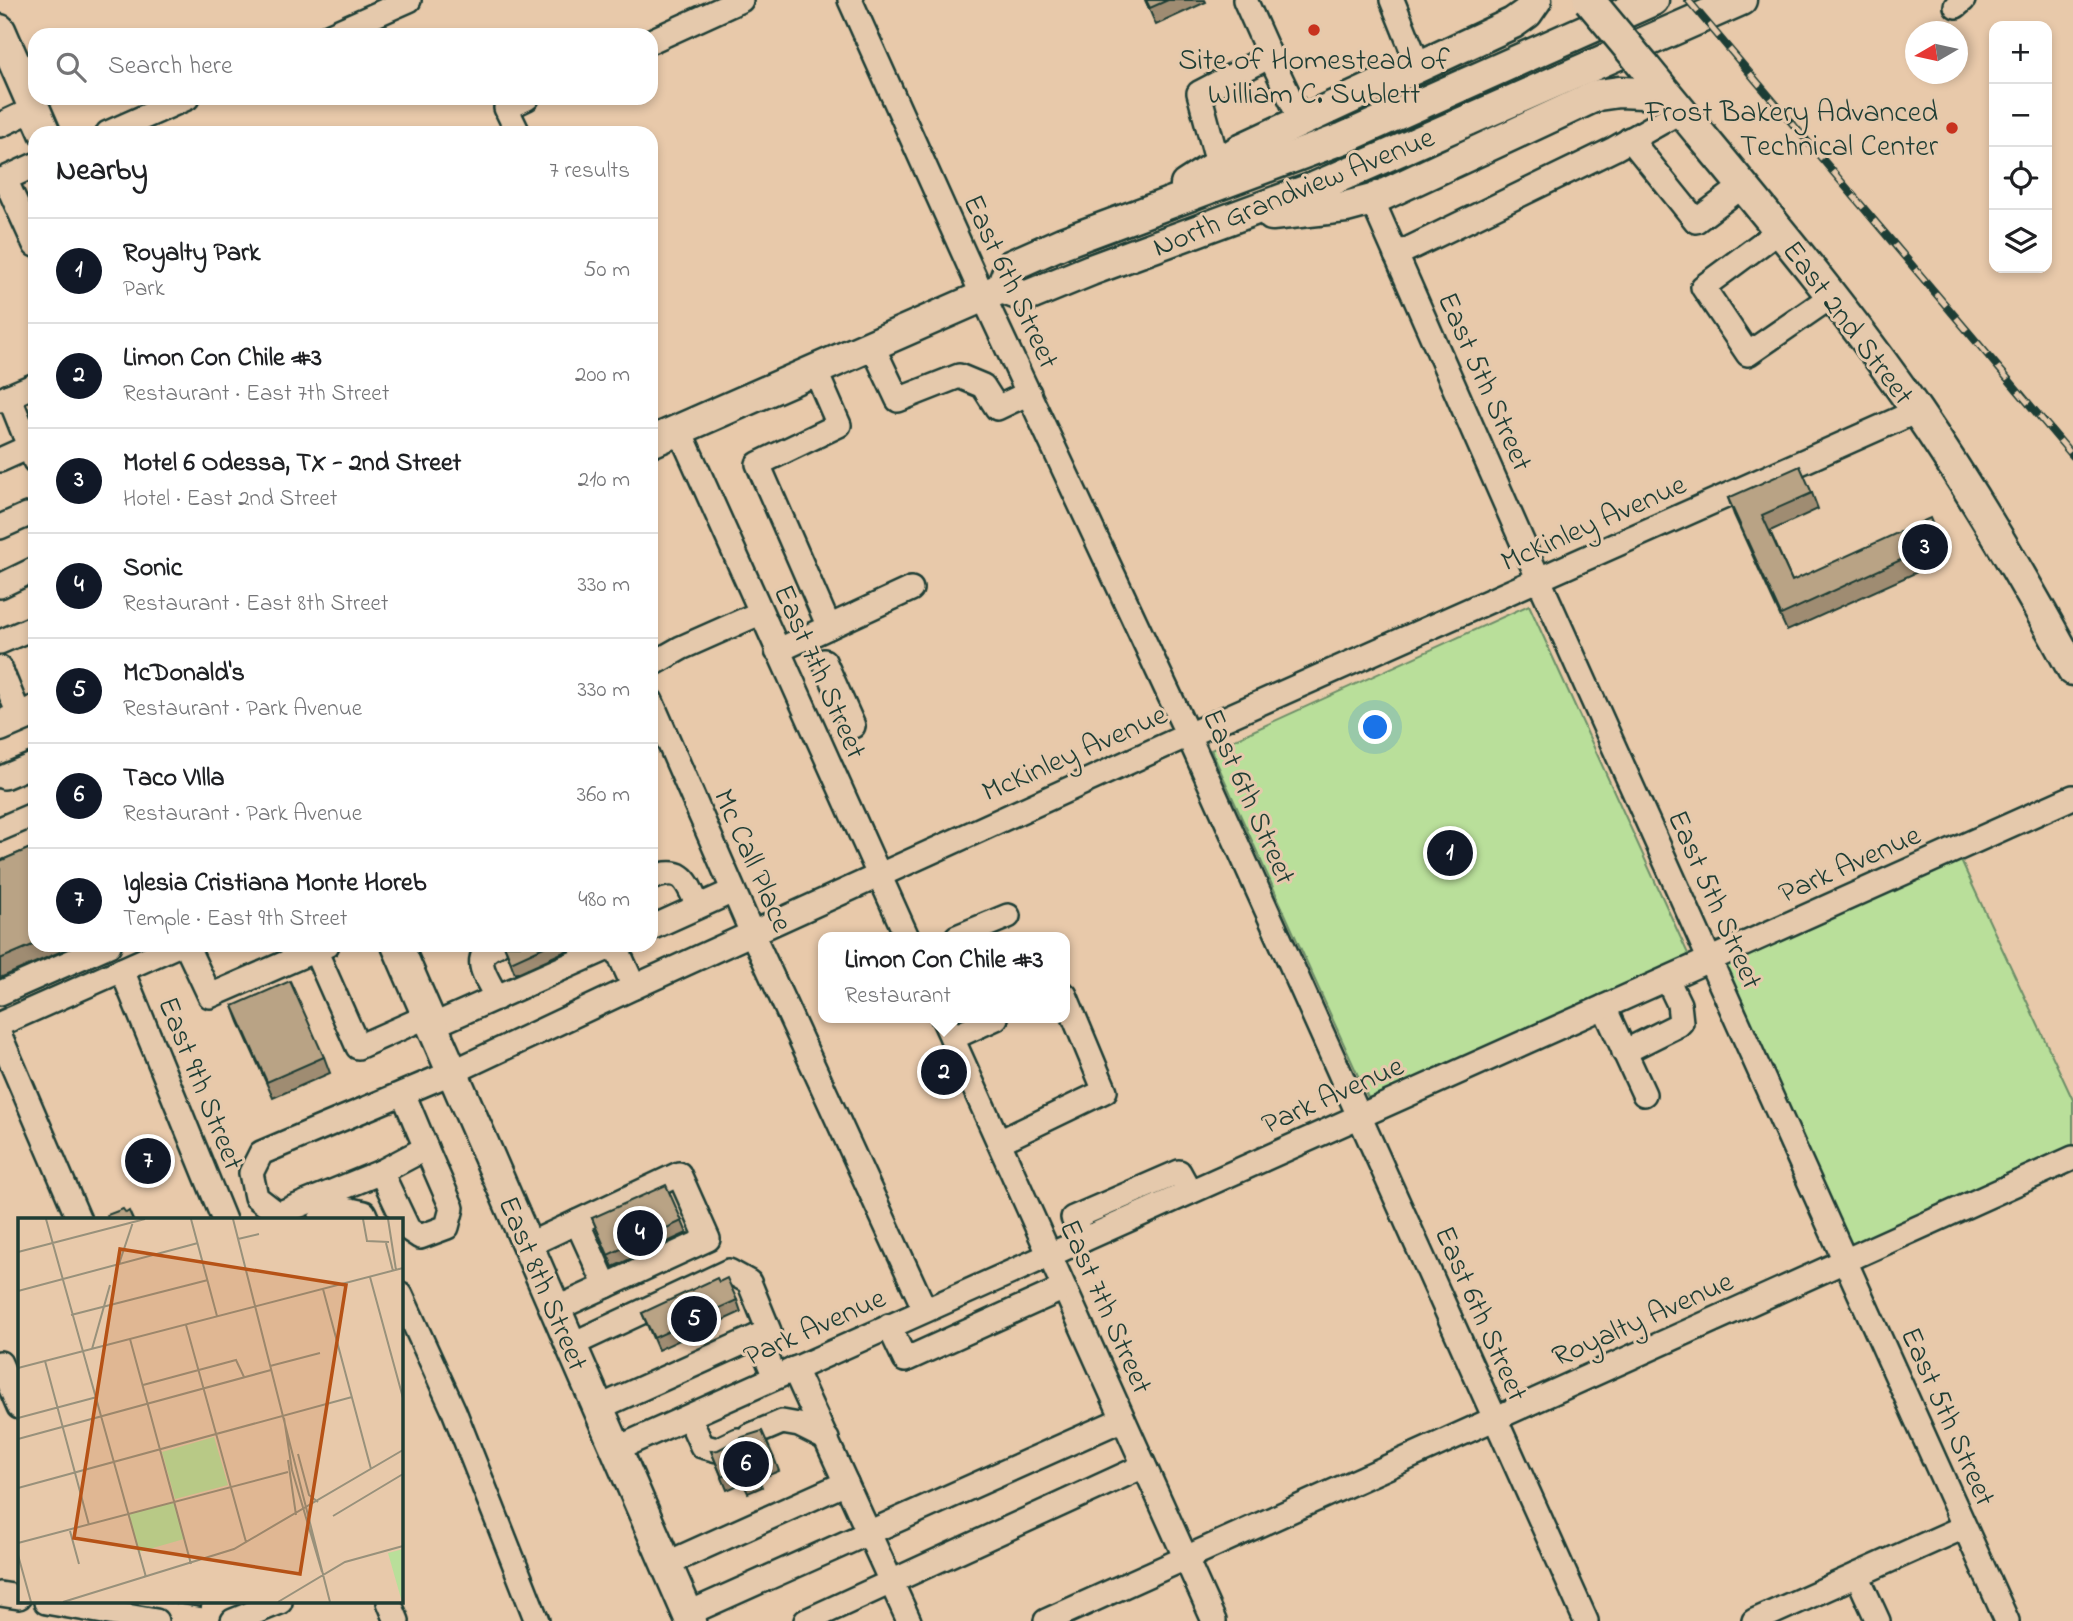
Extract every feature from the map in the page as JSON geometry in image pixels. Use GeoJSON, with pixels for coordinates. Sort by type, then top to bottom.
{"type":"FeatureCollection","features":[{"type":"Feature","properties":{"kind":"main road"},"geometry":{"type":"LineString","coordinates":[[1140,215],[1243,148],[1513,23],[1527,13],[1536,0]]}},
{"type":"Feature","properties":{"kind":"main road","name":"North Grandview Avenue"},"geometry":{"type":"LineString","coordinates":[[1653,0],[1593,12],[1345,138],[1062,243],[1010,266],[992,292],[1025,297],[1336,179],[1632,60],[1741,0]]}},
{"type":"Feature","properties":{"kind":"main road","name":"East 2nd Street"},"geometry":{"type":"LineString","coordinates":[[1593,12],[1632,60],[1674,102],[1744,185],[1832,296],[1917,411],[1970,492],[2073,670]]}},
{"type":"Feature","properties":{"kind":"main road"},"geometry":{"type":"LineString","coordinates":[[1,36],[28,96]]}},
{"type":"Feature","properties":{"kind":"main road"},"geometry":{"type":"LineString","coordinates":[[1223,220],[1346,208],[1372,200],[1598,95],[1619,92],[1674,102]]}},
{"type":"Feature","properties":{"kind":"main road"},"geometry":{"type":"LineString","coordinates":[[32,105],[39,121]]}},
{"type":"Feature","properties":{"kind":"main road"},"geometry":{"type":"LineString","coordinates":[[659,436],[992,292]]}},
{"type":"Feature","properties":{"kind":"main road","name":"East 8th Street"},"geometry":{"type":"LineString","coordinates":[[400,952],[689,1617]]}},
{"type":"Feature","properties":{"kind":"street"},"geometry":{"type":"LineString","coordinates":[[346,28],[409,0]]}},
{"type":"Feature","properties":{"kind":"street"},"geometry":{"type":"LineString","coordinates":[[658,38],[741,0]]}},
{"type":"Feature","properties":{"kind":"street","name":"East 6th Street"},"geometry":{"type":"LineString","coordinates":[[850,0],[992,292],[1029,393],[1188,735],[1586,1621]]}},
{"type":"Feature","properties":{"kind":"street"},"geometry":{"type":"LineString","coordinates":[[1245,0],[1301,121]]}},
{"type":"Feature","properties":{"kind":"street"},"geometry":{"type":"LineString","coordinates":[[1392,0],[1419,66]]}},
{"type":"Feature","properties":{"kind":"street"},"geometry":{"type":"LineString","coordinates":[[1218,164],[1199,93],[1270,56]]}},
{"type":"Feature","properties":{"kind":"street"},"geometry":{"type":"LineString","coordinates":[[1396,255],[1630,139],[1674,102]]}},
{"type":"Feature","properties":{"kind":"street"},"geometry":{"type":"LineString","coordinates":[[124,126],[171,105]]}},
{"type":"Feature","properties":{"kind":"street"},"geometry":{"type":"LineString","coordinates":[[512,105],[506,108],[515,126]]}},
{"type":"Feature","properties":{"kind":"street"},"geometry":{"type":"LineString","coordinates":[[0,125],[39,121]]}},
{"type":"Feature","properties":{"kind":"street"},"geometry":{"type":"LineString","coordinates":[[1630,139],[1696,221],[1744,185]]}},
{"type":"Feature","properties":{"kind":"street"},"geometry":{"type":"LineString","coordinates":[[28,168],[3,180],[28,231]]}},
{"type":"Feature","properties":{"kind":"street","name":"East 5th Street"},"geometry":{"type":"LineString","coordinates":[[1372,200],[1539,580],[2007,1621]]}},
{"type":"Feature","properties":{"kind":"street"},"geometry":{"type":"LineString","coordinates":[[1780,230],[1703,287],[1748,354],[1832,296]]}},
{"type":"Feature","properties":{"kind":"street"},"geometry":{"type":"LineString","coordinates":[[872,345],[898,400],[959,376],[983,386],[997,408],[1029,393]]}},
{"type":"Feature","properties":{"kind":"street"},"geometry":{"type":"LineString","coordinates":[[815,370],[839,425],[758,464],[829,627]]}},
{"type":"Feature","properties":{"kind":"street"},"geometry":{"type":"LineString","coordinates":[[28,388],[4,398],[28,446]]}},
{"type":"Feature","properties":{"kind":"street","name":"McKinley Avenue"},"geometry":{"type":"LineString","coordinates":[[318,1210],[278,1214],[256,1196],[251,1172],[261,1153],[453,1072],[634,986],[1188,735],[1917,411]]}},
{"type":"Feature","properties":{"kind":"street","name":"East 7th Street"},"geometry":{"type":"LineString","coordinates":[[659,436],[760,613],[904,932]]}},
{"type":"Feature","properties":{"kind":"street"},"geometry":{"type":"LineString","coordinates":[[0,460],[28,455]]}},
{"type":"Feature","properties":{"kind":"street"},"geometry":{"type":"LineString","coordinates":[[0,527],[28,520]]}},
{"type":"Feature","properties":{"kind":"street"},"geometry":{"type":"LineString","coordinates":[[0,586],[28,572]]}},
{"type":"Feature","properties":{"kind":"street"},"geometry":{"type":"LineString","coordinates":[[777,651],[911,589]]}},
{"type":"Feature","properties":{"kind":"street"},"geometry":{"type":"LineString","coordinates":[[658,661],[760,613]]}},
{"type":"Feature","properties":{"kind":"street"},"geometry":{"type":"LineString","coordinates":[[0,642],[28,631]]}},
{"type":"Feature","properties":{"kind":"street"},"geometry":{"type":"LineString","coordinates":[[824,661],[853,726]]}},
{"type":"Feature","properties":{"kind":"street"},"geometry":{"type":"LineString","coordinates":[[0,668],[18,718]]}},
{"type":"Feature","properties":{"kind":"street"},"geometry":{"type":"LineString","coordinates":[[806,715],[840,697]]}},
{"type":"Feature","properties":{"kind":"street","name":"Mc Call Place"},"geometry":{"type":"LineString","coordinates":[[658,717],[733,891],[925,1310]]}},
{"type":"Feature","properties":{"kind":"street"},"geometry":{"type":"LineString","coordinates":[[1,774],[28,766]]}},
{"type":"Feature","properties":{"kind":"street","name":"Park Avenue"},"geometry":{"type":"LineString","coordinates":[[616,1448],[2073,797]]}},
{"type":"Feature","properties":{"kind":"street"},"geometry":{"type":"LineString","coordinates":[[0,829],[28,817]]}},
{"type":"Feature","properties":{"kind":"street"},"geometry":{"type":"LineString","coordinates":[[658,876],[670,872],[679,874],[687,882],[698,906]]}},
{"type":"Feature","properties":{"kind":"street"},"geometry":{"type":"LineString","coordinates":[[658,925],[733,891]]}},
{"type":"Feature","properties":{"kind":"street"},"geometry":{"type":"LineString","coordinates":[[969,932],[1008,916]]}},
{"type":"Feature","properties":{"kind":"street"},"geometry":{"type":"LineString","coordinates":[[78,1218],[4,1026],[1,993],[92,952]]}},
{"type":"Feature","properties":{"kind":"street","name":"East 9th Street"},"geometry":{"type":"LineString","coordinates":[[109,952],[222,1218]]}},
{"type":"Feature","properties":{"kind":"street"},"geometry":{"type":"LineString","coordinates":[[4,1026],[156,952]]}},
{"type":"Feature","properties":{"kind":"street"},"geometry":{"type":"LineString","coordinates":[[189,952],[210,996],[312,952]]}},
{"type":"Feature","properties":{"kind":"street"},"geometry":{"type":"LineString","coordinates":[[323,952],[359,1047],[497,998],[599,952]]}},
{"type":"Feature","properties":{"kind":"street"},"geometry":{"type":"LineString","coordinates":[[484,952],[481,956],[481,965],[497,998]]}},
{"type":"Feature","properties":{"kind":"street"},"geometry":{"type":"LineString","coordinates":[[618,952],[634,986]]}},
{"type":"Feature","properties":{"kind":"street"},"geometry":{"type":"LineString","coordinates":[[47,972],[60,998]]}},
{"type":"Feature","properties":{"kind":"street"},"geometry":{"type":"LineString","coordinates":[[1625,1052],[1681,1022],[1679,1004],[1667,979]]}},
{"type":"Feature","properties":{"kind":"street"},"geometry":{"type":"LineString","coordinates":[[999,1142],[1105,1091],[1070,1007]]}},
{"type":"Feature","properties":{"kind":"street"},"geometry":{"type":"LineString","coordinates":[[1604,1007],[1644,1094]]}},
{"type":"Feature","properties":{"kind":"street"},"geometry":{"type":"LineString","coordinates":[[947,1028],[972,1023]]}},
{"type":"Feature","properties":{"kind":"street","name":"East 7th Street"},"geometry":{"type":"LineString","coordinates":[[947,1028],[1214,1621]]}},
{"type":"Feature","properties":{"kind":"street"},"geometry":{"type":"LineString","coordinates":[[381,1172],[408,1229],[421,1237],[447,1227],[453,1208],[419,1151],[403,1093]]}},
{"type":"Feature","properties":{"kind":"street"},"geometry":{"type":"LineString","coordinates":[[318,1210],[419,1151]]}},
{"type":"Feature","properties":{"kind":"street"},"geometry":{"type":"LineString","coordinates":[[318,1210],[327,1186],[404,1153],[419,1151]]}},
{"type":"Feature","properties":{"kind":"street","name":"Royalty Avenue"},"geometry":{"type":"LineString","coordinates":[[1055,1619],[2073,1158]]}},
{"type":"Feature","properties":{"kind":"street"},"geometry":{"type":"LineString","coordinates":[[528,1245],[679,1174],[708,1238],[556,1309]]}},
{"type":"Feature","properties":{"kind":"street"},"geometry":{"type":"LineString","coordinates":[[318,1210],[346,1209],[364,1213],[366,1218]]}},
{"type":"Feature","properties":{"kind":"street"},"geometry":{"type":"LineString","coordinates":[[577,1222],[606,1286]]}},
{"type":"Feature","properties":{"kind":"street"},"geometry":{"type":"LineString","coordinates":[[572,1345],[729,1271],[749,1282],[769,1331],[598,1408]]}},
{"type":"Feature","properties":{"kind":"street"},"geometry":{"type":"LineString","coordinates":[[889,1326],[905,1360],[1064,1288]]}},
{"type":"Feature","properties":{"kind":"street"},"geometry":{"type":"LineString","coordinates":[[402,1296],[454,1411],[537,1621]]}},
{"type":"Feature","properties":{"kind":"street"},"geometry":{"type":"LineString","coordinates":[[758,1336],[827,1440],[909,1621]]}},
{"type":"Feature","properties":{"kind":"street"},"geometry":{"type":"LineString","coordinates":[[0,1363],[18,1405]]}},
{"type":"Feature","properties":{"kind":"street"},"geometry":{"type":"LineString","coordinates":[[689,1417],[702,1446],[717,1450],[782,1422],[799,1425],[827,1440]]}},
{"type":"Feature","properties":{"kind":"street"},"geometry":{"type":"LineString","coordinates":[[689,1617],[1123,1419]]}},
{"type":"Feature","properties":{"kind":"street"},"geometry":{"type":"LineString","coordinates":[[806,1621],[1144,1466]]}},
{"type":"Feature","properties":{"kind":"street"},"geometry":{"type":"LineString","coordinates":[[666,1564],[846,1483]]}},
{"type":"Feature","properties":{"kind":"street"},"geometry":{"type":"LineString","coordinates":[[1754,1621],[1964,1527]]}},
{"type":"Feature","properties":{"kind":"street"},"geometry":{"type":"LineString","coordinates":[[1857,1575],[1878,1621]]}},
{"type":"Feature","properties":{"kind":"street"},"geometry":{"type":"LineString","coordinates":[[0,1594],[18,1597]]}},
{"type":"Feature","properties":{"kind":"street"},"geometry":{"type":"LineString","coordinates":[[59,1604],[156,1621]]}},
{"type":"Feature","properties":{"kind":"street"},"geometry":{"type":"LineString","coordinates":[[244,1615],[274,1604]]}},
{"type":"Feature","properties":{"kind":"street"},"geometry":{"type":"LineString","coordinates":[[390,1604],[397,1621]]}},
{"type":"Feature","properties":{"kind":"green space"},"geometry":{"type":"Polygon","coordinates":[[[1529,605],[1689,956],[1369,1100],[1211,750],[1529,605]]]}},
{"type":"Feature","properties":{"kind":"green space"},"geometry":{"type":"Polygon","coordinates":[[[1956,850],[2073,1100],[2073,1158],[1844,1261],[1709,960],[1956,850]]]}},
{"type":"Feature","properties":{"kind":"building"},"geometry":{"type":"Polygon","coordinates":[[[1146,0],[1168,0],[1150,8],[1146,0]]]}},
{"type":"Feature","properties":{"kind":"building"},"geometry":{"type":"Polygon","coordinates":[[[1800,466],[1812,493],[1762,515],[1792,581],[1930,518],[1940,542],[1781,615],[1728,498],[1800,466]]]}},
{"type":"Feature","properties":{"kind":"building"},"geometry":{"type":"Polygon","coordinates":[[[28,849],[28,947],[0,959],[0,861],[28,849]]]}},
{"type":"Feature","properties":{"kind":"building"},"geometry":{"type":"Polygon","coordinates":[[[507,952],[533,952],[511,962],[507,952]]]}},
{"type":"Feature","properties":{"kind":"building"},"geometry":{"type":"Polygon","coordinates":[[[290,981],[324,1057],[267,1082],[233,1006],[290,981]]]}},
{"type":"Feature","properties":{"kind":"building"},"geometry":{"type":"Polygon","coordinates":[[[666,1185],[682,1221],[608,1255],[592,1218],[666,1185]]]}},
{"type":"Feature","properties":{"kind":"building"},"geometry":{"type":"Polygon","coordinates":[[[123,1209],[126,1213],[129,1211],[132,1218],[108,1218],[107,1215],[123,1209]]]}},
{"type":"Feature","properties":{"kind":"building"},"geometry":{"type":"Polygon","coordinates":[[[717,1278],[719,1282],[727,1278],[737,1300],[654,1338],[642,1313],[717,1278]]]}},
{"type":"Feature","properties":{"kind":"building"},"geometry":{"type":"Polygon","coordinates":[[[762,1431],[774,1458],[754,1467],[758,1475],[743,1481],[739,1470],[722,1477],[711,1451],[762,1431]]]}},
{"type":"Feature","properties":{"kind":"railway"},"geometry":{"type":"LineString","coordinates":[[1688,0],[2073,456]]}},
{"type":"Feature","properties":{"kind":"place","name":"Site of Homestead of William C. Sublett"},"geometry":{"type":"Point","coordinates":[1314,30]}},
{"type":"Feature","properties":{"kind":"place","name":"Frost Bakery Advanced Technical Center"},"geometry":{"type":"Point","coordinates":[1952,128]}},
{"type":"Feature","properties":{"kind":"place","name":"Motel 6 Odessa, TX - 2nd Street"},"geometry":{"type":"Point","coordinates":[1925,547]}},
{"type":"Feature","properties":{"kind":"place","name":"Royalty Park"},"geometry":{"type":"Point","coordinates":[1450,853]}},
{"type":"Feature","properties":{"kind":"place","name":"Limon Con Chile #3"},"geometry":{"type":"Point","coordinates":[944,1072]}},
{"type":"Feature","properties":{"kind":"place","name":"Iglesia Cristiana Monte Horeb"},"geometry":{"type":"Point","coordinates":[148,1161]}},
{"type":"Feature","properties":{"kind":"place","name":"Sonic"},"geometry":{"type":"Point","coordinates":[640,1233]}},
{"type":"Feature","properties":{"kind":"place","name":"McDonald's"},"geometry":{"type":"Point","coordinates":[694,1319]}},
{"type":"Feature","properties":{"kind":"place","name":"Taco VIlla"},"geometry":{"type":"Point","coordinates":[746,1464]}}]}
